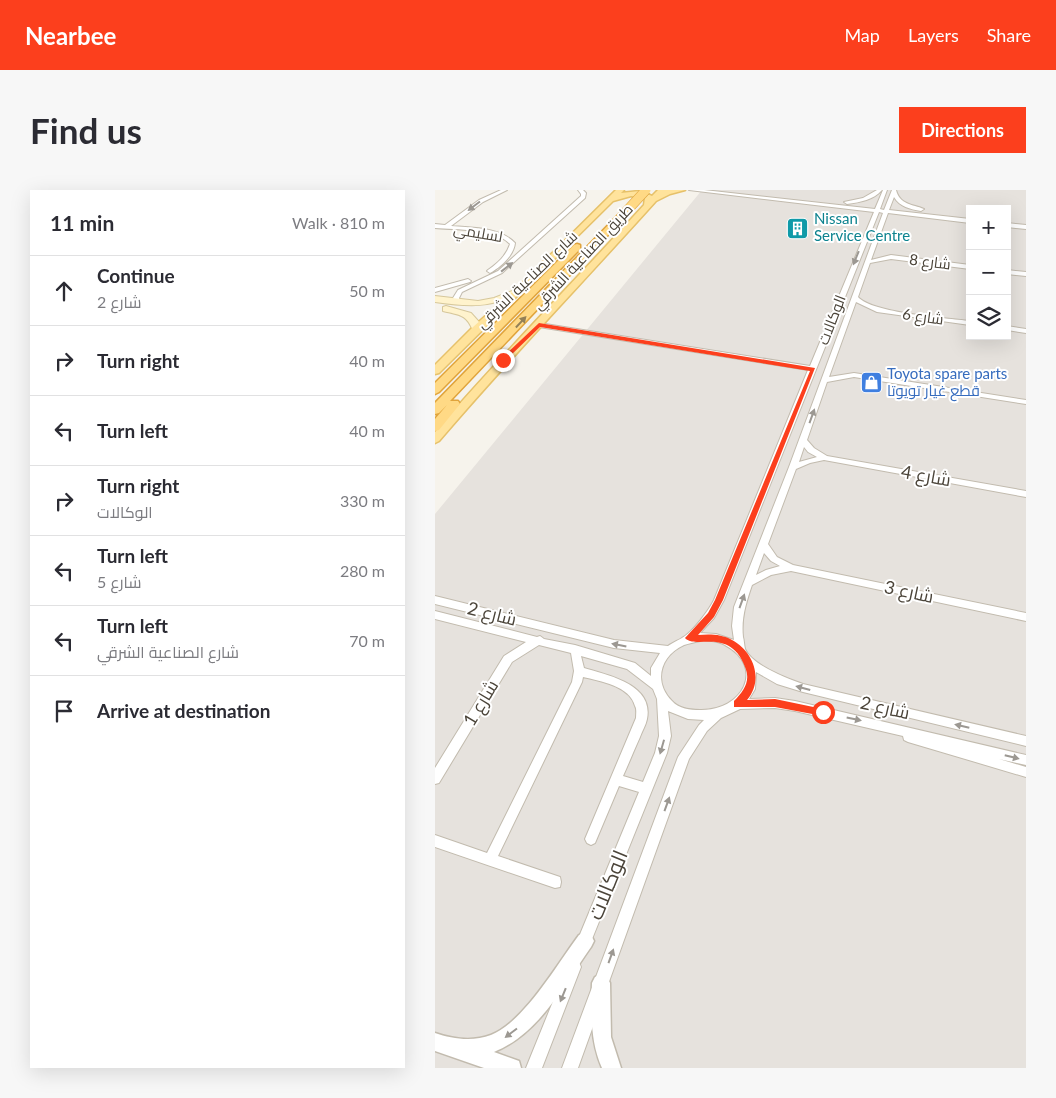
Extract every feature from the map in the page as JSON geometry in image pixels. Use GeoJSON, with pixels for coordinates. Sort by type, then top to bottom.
{"type":"FeatureCollection","features":[{"type":"Feature","properties":{"kind":"highway","name":"طريق الصناعية الشرقي"},"geometry":{"type":"LineString","coordinates":[[435,410],[487,358],[615,214],[634,190]]}},
{"type":"Feature","properties":{"kind":"highway","name":"طريق الصناعية الشرقي"},"geometry":{"type":"LineString","coordinates":[[435,388],[615,214],[646,190]]}},
{"type":"Feature","properties":{"kind":"highway"},"geometry":{"type":"LineString","coordinates":[[435,388],[454,363],[520,290]]}},
{"type":"Feature","properties":{"kind":"highway"},"geometry":{"type":"LineString","coordinates":[[435,427],[470,384],[487,358]]}},
{"type":"Feature","properties":{"kind":"main road","name":"شارع الصناعية الشرقي"},"geometry":{"type":"LineString","coordinates":[[435,371],[476,329],[520,290],[620,190]]}},
{"type":"Feature","properties":{"kind":"main road","name":"شارع الصناعية الشرقي"},"geometry":{"type":"LineString","coordinates":[[435,439],[496,368],[539,325],[662,190]]}},
{"type":"Feature","properties":{"kind":"main road"},"geometry":{"type":"LineString","coordinates":[[654,199],[668,192],[681,190]]}},
{"type":"Feature","properties":{"kind":"main road"},"geometry":{"type":"LineString","coordinates":[[609,201],[628,194],[639,194],[649,198],[646,208]]}},
{"type":"Feature","properties":{"kind":"main road"},"geometry":{"type":"LineString","coordinates":[[435,300],[479,305],[498,301],[520,290]]}},
{"type":"Feature","properties":{"kind":"main road"},"geometry":{"type":"LineString","coordinates":[[468,315],[482,312],[484,308],[479,305]]}},
{"type":"Feature","properties":{"kind":"main road"},"geometry":{"type":"LineString","coordinates":[[435,307],[468,315],[475,320],[476,329]]}},
{"type":"Feature","properties":{"kind":"street"},"geometry":{"type":"LineString","coordinates":[[446,227],[481,200],[505,190]]}},
{"type":"Feature","properties":{"kind":"street"},"geometry":{"type":"LineString","coordinates":[[457,303],[456,298],[460,291],[489,279],[515,261],[583,197],[584,194],[580,190]]}},
{"type":"Feature","properties":{"kind":"street"},"geometry":{"type":"LineString","coordinates":[[691,190],[810,203],[966,216]]}},
{"type":"Feature","properties":{"kind":"street"},"geometry":{"type":"LineString","coordinates":[[725,190],[877,208]]}},
{"type":"Feature","properties":{"kind":"street"},"geometry":{"type":"LineString","coordinates":[[842,203],[866,200],[880,190]]}},
{"type":"Feature","properties":{"kind":"street","name":"الوكالات"},"geometry":{"type":"LineString","coordinates":[[689,638],[711,615],[719,600],[885,190]]}},
{"type":"Feature","properties":{"kind":"street"},"geometry":{"type":"LineString","coordinates":[[894,191],[899,202],[907,206],[944,213]]}},
{"type":"Feature","properties":{"kind":"street","name":"الوكالات"},"geometry":{"type":"LineString","coordinates":[[739,649],[737,626],[739,607],[764,546],[894,191]]}},
{"type":"Feature","properties":{"kind":"street"},"geometry":{"type":"LineString","coordinates":[[810,203],[859,212],[871,221]]}},
{"type":"Feature","properties":{"kind":"street"},"geometry":{"type":"LineString","coordinates":[[887,209],[966,221]]}},
{"type":"Feature","properties":{"kind":"street","name":"الوكالات"},"geometry":{"type":"LineString","coordinates":[[874,244],[890,221],[910,216],[928,216]]}},
{"type":"Feature","properties":{"kind":"street"},"geometry":{"type":"LineString","coordinates":[[1011,220],[1026,222]]}},
{"type":"Feature","properties":{"kind":"street"},"geometry":{"type":"LineString","coordinates":[[1011,225],[1026,227]]}},
{"type":"Feature","properties":{"kind":"street","name":"لسليمي"},"geometry":{"type":"LineString","coordinates":[[435,226],[500,234],[508,238],[513,244],[505,259],[484,274],[464,283],[435,290]]}},
{"type":"Feature","properties":{"kind":"street","name":"شارع 8"},"geometry":{"type":"LineString","coordinates":[[874,244],[891,257]]}},
{"type":"Feature","properties":{"kind":"street","name":"شارع 8"},"geometry":{"type":"LineString","coordinates":[[868,262],[891,257],[966,266]]}},
{"type":"Feature","properties":{"kind":"street"},"geometry":{"type":"LineString","coordinates":[[1011,272],[1026,274]]}},
{"type":"Feature","properties":{"kind":"street","name":"شارع 6"},"geometry":{"type":"LineString","coordinates":[[855,296],[865,306],[877,310],[966,322]]}},
{"type":"Feature","properties":{"kind":"street","name":"شارع 6"},"geometry":{"type":"LineString","coordinates":[[847,317],[864,311],[877,310]]}},
{"type":"Feature","properties":{"kind":"street"},"geometry":{"type":"LineString","coordinates":[[539,325],[813,370]]}},
{"type":"Feature","properties":{"kind":"street"},"geometry":{"type":"LineString","coordinates":[[1011,329],[1026,331]]}},
{"type":"Feature","properties":{"kind":"street"},"geometry":{"type":"LineString","coordinates":[[832,361],[840,369],[854,375],[1026,402]]}},
{"type":"Feature","properties":{"kind":"street"},"geometry":{"type":"LineString","coordinates":[[824,381],[854,375]]}},
{"type":"Feature","properties":{"kind":"street","name":"شارع 4"},"geometry":{"type":"LineString","coordinates":[[803,440],[811,450],[825,458],[1026,494]]}},
{"type":"Feature","properties":{"kind":"street","name":"شارع 4"},"geometry":{"type":"LineString","coordinates":[[793,467],[808,461],[825,458]]}},
{"type":"Feature","properties":{"kind":"street","name":"شارع 3"},"geometry":{"type":"LineString","coordinates":[[764,546],[774,559],[791,568],[1026,616]]}},
{"type":"Feature","properties":{"kind":"street","name":"شارع 3"},"geometry":{"type":"LineString","coordinates":[[750,582],[769,572],[791,568]]}},
{"type":"Feature","properties":{"kind":"street","name":"شارع 2"},"geometry":{"type":"LineString","coordinates":[[435,600],[614,644],[667,650]]}},
{"type":"Feature","properties":{"kind":"street","name":"شارع 2"},"geometry":{"type":"LineString","coordinates":[[435,615],[575,649],[631,666],[656,686]]}},
{"type":"Feature","properties":{"kind":"street"},"geometry":{"type":"LineString","coordinates":[[689,638],[716,638],[729,642],[739,649],[749,662],[752,673],[751,684],[746,695],[737,704],[717,714],[701,716],[686,714],[673,708],[662,699],[656,686],[656,667],[667,650],[678,642],[689,638]]}},
{"type":"Feature","properties":{"kind":"street","name":"شارع 1"},"geometry":{"type":"LineString","coordinates":[[435,779],[508,659],[540,640]]}},
{"type":"Feature","properties":{"kind":"street"},"geometry":{"type":"LineString","coordinates":[[490,860],[577,682],[579,671],[575,649]]}},
{"type":"Feature","properties":{"kind":"street","name":"شارع 2"},"geometry":{"type":"LineString","coordinates":[[749,662],[781,682],[1026,741]]}},
{"type":"Feature","properties":{"kind":"street"},"geometry":{"type":"LineString","coordinates":[[579,671],[627,686],[634,692],[643,709],[642,718],[591,839]]}},
{"type":"Feature","properties":{"kind":"street","name":"الوكالات"},"geometry":{"type":"LineString","coordinates":[[534,1068],[647,789],[665,736],[662,699]]}},
{"type":"Feature","properties":{"kind":"street","name":"شارع 2"},"geometry":{"type":"LineString","coordinates":[[737,704],[781,704],[877,724],[1026,760]]}},
{"type":"Feature","properties":{"kind":"street","name":"الوكالات"},"geometry":{"type":"LineString","coordinates":[[570,1068],[684,756],[703,728],[717,714]]}},
{"type":"Feature","properties":{"kind":"street","name":"شارع 2"},"geometry":{"type":"LineString","coordinates":[[877,724],[920,742],[1026,772]]}},
{"type":"Feature","properties":{"kind":"street"},"geometry":{"type":"LineString","coordinates":[[617,780],[647,789]]}},
{"type":"Feature","properties":{"kind":"street"},"geometry":{"type":"LineString","coordinates":[[435,841],[555,882]]}},
{"type":"Feature","properties":{"kind":"street"},"geometry":{"type":"LineString","coordinates":[[442,1045],[483,1046],[500,1041],[510,1035],[537,1006],[585,941]]}},
{"type":"Feature","properties":{"kind":"street"},"geometry":{"type":"LineString","coordinates":[[601,983],[602,1040],[607,1060],[612,1068]]}},
{"type":"Feature","properties":{"kind":"street"},"geometry":{"type":"LineString","coordinates":[[442,1045],[512,1068]]}},
{"type":"Feature","properties":{"kind":"shaded area"},"geometry":{"type":"Polygon","coordinates":[[[702,190],[1026,190],[1026,1068],[435,1068],[435,514],[702,190]]]}},
{"type":"Feature","properties":{"kind":"place","name":"Nissan Service Centre"},"geometry":{"type":"Point","coordinates":[798,228]}},
{"type":"Feature","properties":{"kind":"place","name":"Toyota spare parts قطع غيار تويوتا"},"geometry":{"type":"Point","coordinates":[871,383]}},
{"type":"Feature","properties":{"kind":"route"},"geometry":{"type":"LineString","coordinates":[[503,360],[539,325],[813,370],[719,600],[711,615],[689,638],[703,636],[716,638],[729,642],[745,655],[752,673],[751,684],[746,695],[737,704],[775,703],[823,712]]}}]}
